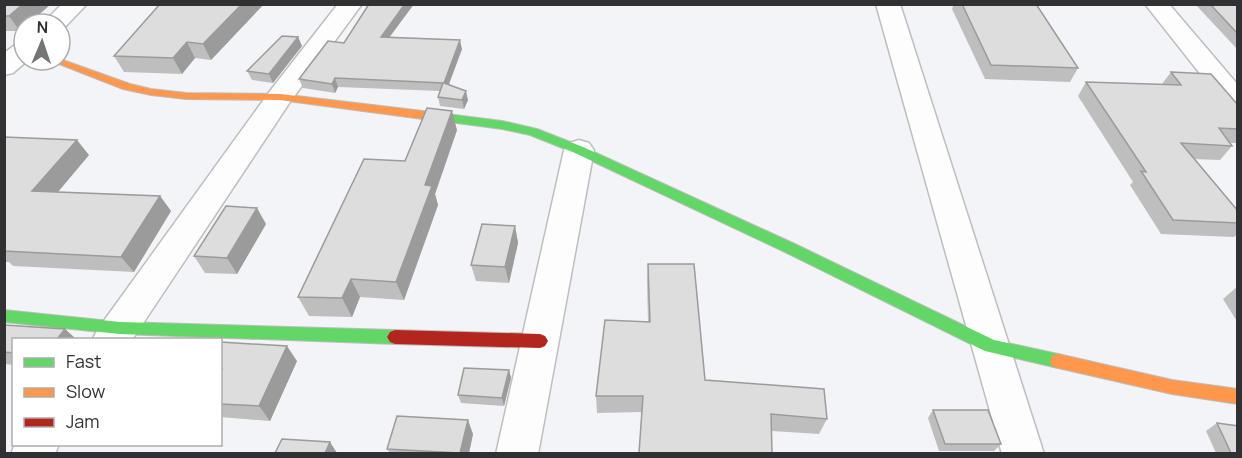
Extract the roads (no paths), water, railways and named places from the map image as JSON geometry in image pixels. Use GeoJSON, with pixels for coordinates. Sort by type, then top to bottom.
{"type":"FeatureCollection","features":[{"type":"Feature","properties":{"kind":"street"},"geometry":{"type":"LineString","coordinates":[[116,334],[280,97],[351,4]]}},
{"type":"Feature","properties":{"kind":"street"},"geometry":{"type":"LineString","coordinates":[[888,4],[1023,453]]}},
{"type":"Feature","properties":{"kind":"street"},"geometry":{"type":"LineString","coordinates":[[1156,4],[1238,103]]}},
{"type":"Feature","properties":{"kind":"street"},"geometry":{"type":"LineString","coordinates":[[72,67],[127,87],[151,92],[186,96],[280,97],[502,125],[534,132],[579,150],[792,249],[991,346],[1172,387],[1238,397]]}},
{"type":"Feature","properties":{"kind":"street"},"geometry":{"type":"LineString","coordinates":[[517,453],[579,150]]}},
{"type":"Feature","properties":{"kind":"street"},"geometry":{"type":"LineString","coordinates":[[4,316],[116,334],[540,341]]}}]}
